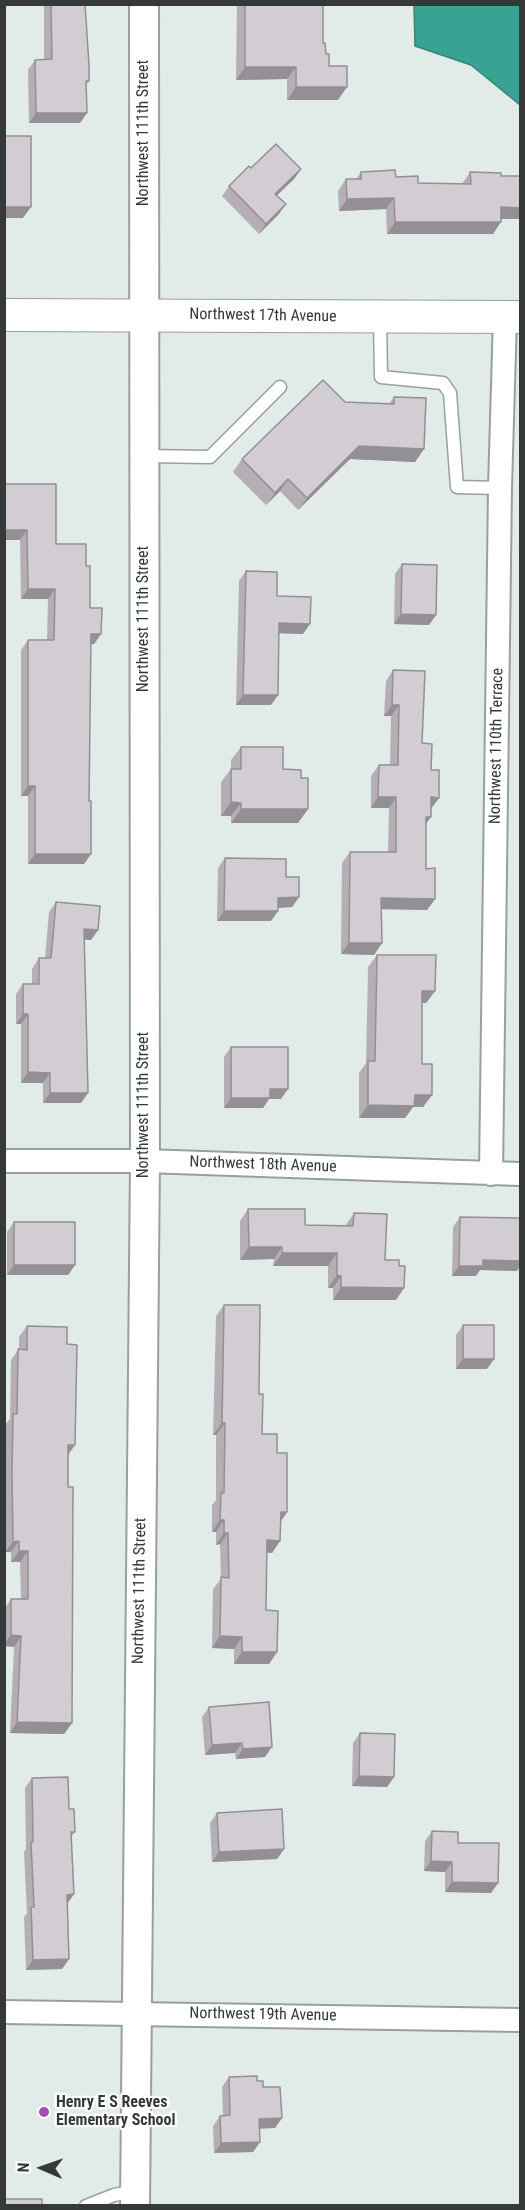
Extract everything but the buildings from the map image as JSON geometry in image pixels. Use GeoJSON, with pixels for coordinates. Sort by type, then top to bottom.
{"type":"FeatureCollection","features":[{"type":"Feature","properties":{"kind":"main road","name":"Northwest 17th Avenue"},"geometry":{"type":"LineString","coordinates":[[4,315],[513,317]]}},
{"type":"Feature","properties":{"kind":"street","name":"Northwest 111th Street"},"geometry":{"type":"LineString","coordinates":[[135,2198],[145,1161],[144,4]]}},
{"type":"Feature","properties":{"kind":"street","name":"Northwest 110th Terrace"},"geometry":{"type":"LineString","coordinates":[[491,1174],[500,488],[513,317]]}},
{"type":"Feature","properties":{"kind":"street","name":"Northwest 18th Avenue"},"geometry":{"type":"LineString","coordinates":[[4,1161],[145,1161],[520,1174]]}},
{"type":"Feature","properties":{"kind":"street","name":"Northwest 19th Avenue"},"geometry":{"type":"LineString","coordinates":[[4,2012],[520,2020]]}},
{"type":"Feature","properties":{"kind":"lane"},"geometry":{"type":"LineString","coordinates":[[380,316],[381,378],[443,382],[450,393],[457,487],[500,488]]}},
{"type":"Feature","properties":{"kind":"lane"},"geometry":{"type":"LineString","coordinates":[[144,456],[210,457],[280,387]]}},
{"type":"Feature","properties":{"kind":"lane"},"geometry":{"type":"LineString","coordinates":[[86,2205],[114,2195],[135,2198]]}},
{"type":"Feature","properties":{"kind":"shaded area"},"geometry":{"type":"Polygon","coordinates":[[[414,5],[520,5],[520,105],[471,65],[415,46],[414,5]]]}},
{"type":"Feature","properties":{"kind":"place","name":"Henry E S Reeves Elementary School"},"geometry":{"type":"Point","coordinates":[44,2112]}}]}
